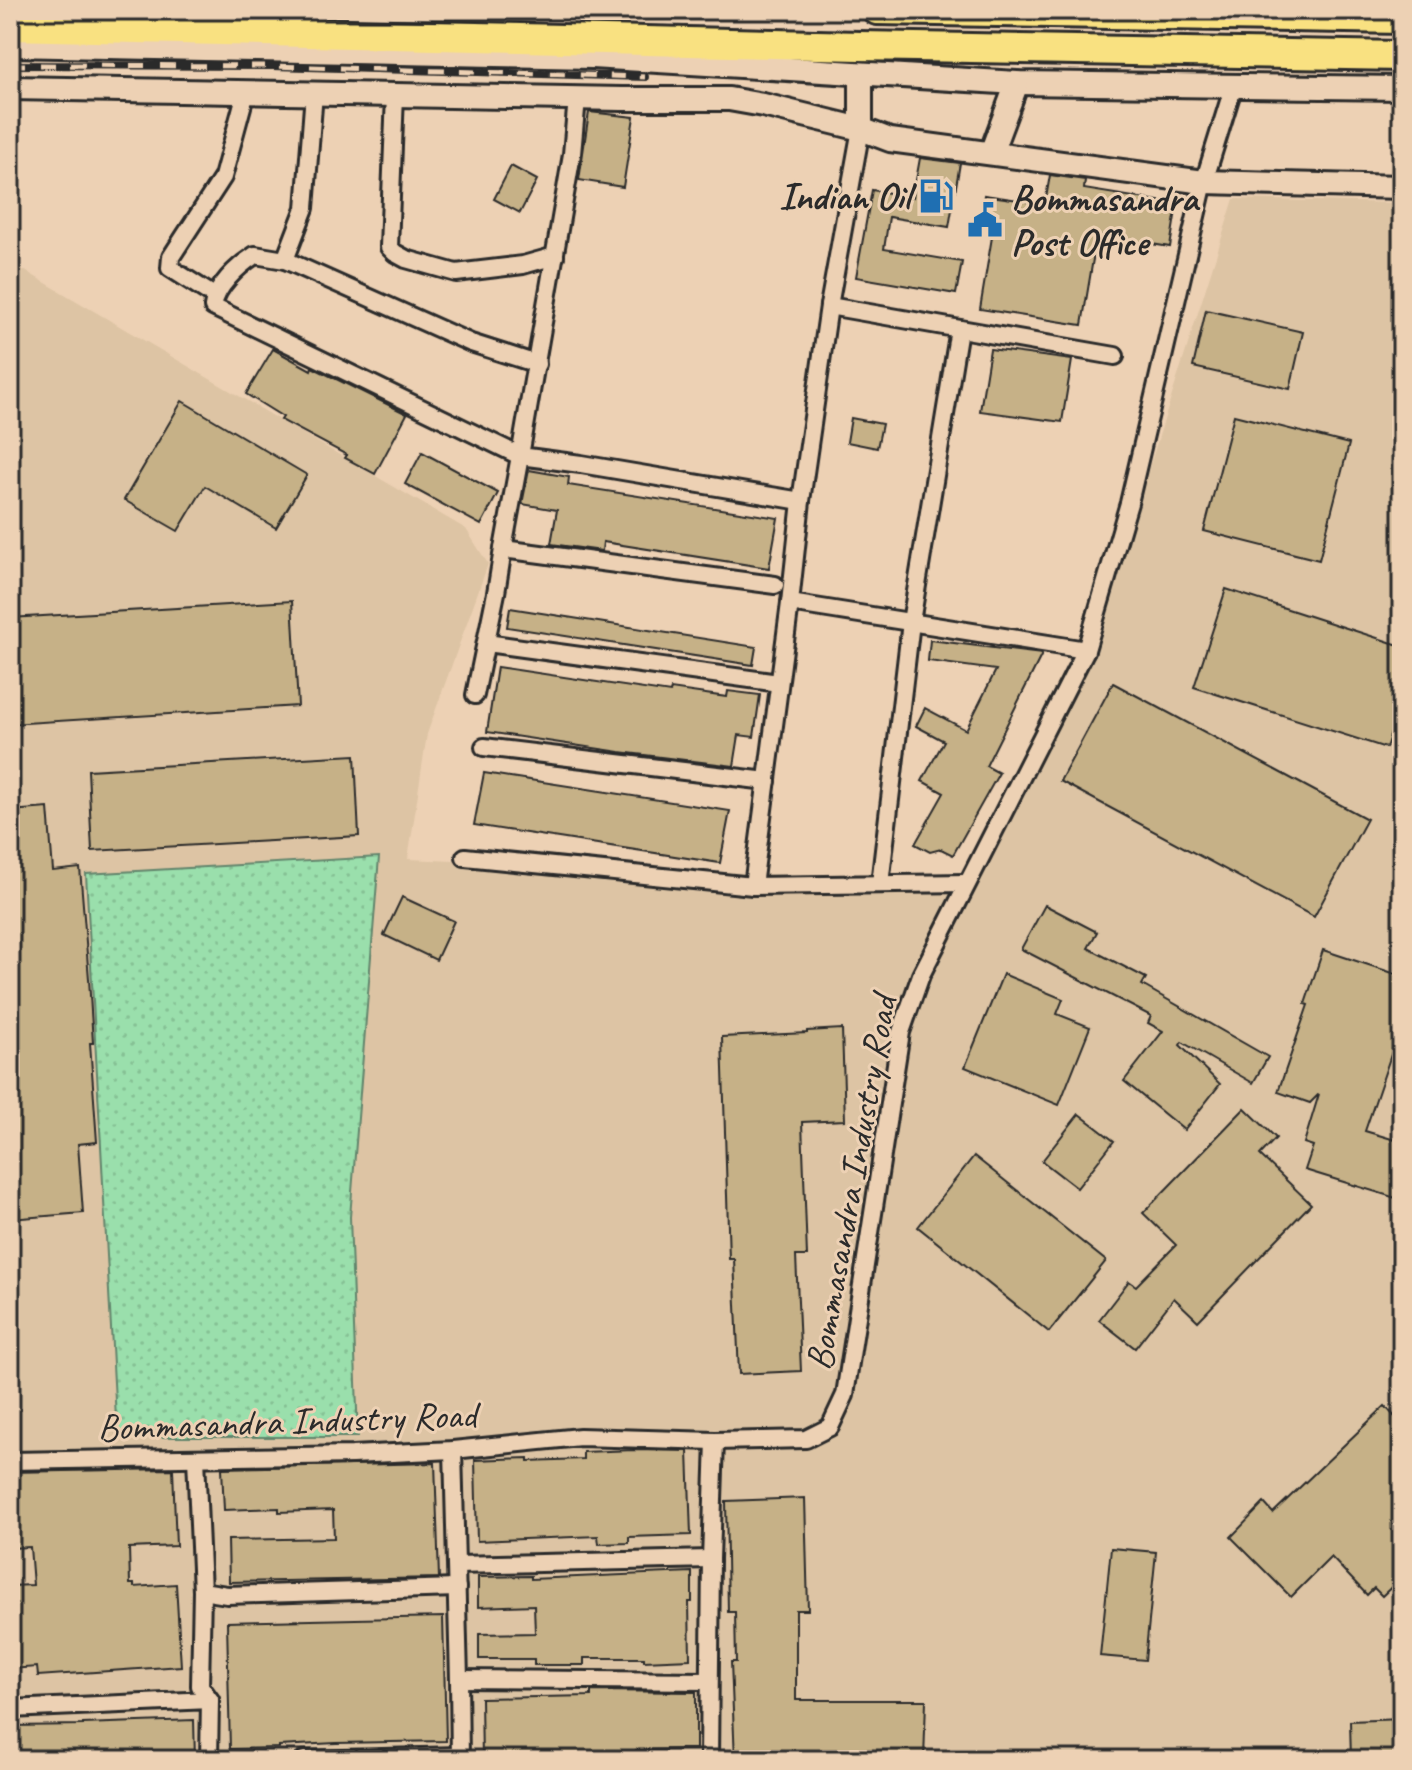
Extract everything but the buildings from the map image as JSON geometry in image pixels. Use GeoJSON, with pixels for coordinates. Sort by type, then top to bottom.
{"type":"FeatureCollection","features":[{"type":"Feature","properties":{"kind":"highway"},"geometry":{"type":"LineString","coordinates":[[877,10],[1402,19]]}},
{"type":"Feature","properties":{"kind":"highway"},"geometry":{"type":"LineString","coordinates":[[10,26],[1402,56]]}},
{"type":"Feature","properties":{"kind":"street"},"geometry":{"type":"LineString","coordinates":[[10,45],[592,57],[1017,83],[1402,88]]}},
{"type":"Feature","properties":{"kind":"street"},"geometry":{"type":"LineString","coordinates":[[729,99],[731,66]]}},
{"type":"Feature","properties":{"kind":"street"},"geometry":{"type":"LineString","coordinates":[[753,886],[801,501],[829,306],[861,129],[861,74]]}},
{"type":"Feature","properties":{"kind":"street"},"geometry":{"type":"LineString","coordinates":[[991,153],[1017,83]]}},
{"type":"Feature","properties":{"kind":"street","name":"Bommasandra Industry Road"},"geometry":{"type":"LineString","coordinates":[[10,1461],[352,1455],[453,1450],[580,1437],[715,1441],[806,1439],[830,1427],[845,1395],[901,1032],[921,975],[1086,650],[1129,503],[1204,182],[1234,85]]}},
{"type":"Feature","properties":{"kind":"street"},"geometry":{"type":"LineString","coordinates":[[10,88],[729,99],[861,129],[890,140],[1204,182],[1402,187]]}},
{"type":"Feature","properties":{"kind":"street"},"geometry":{"type":"LineString","coordinates":[[214,296],[170,268],[171,257],[223,177],[246,92]]}},
{"type":"Feature","properties":{"kind":"street"},"geometry":{"type":"LineString","coordinates":[[285,260],[305,208],[314,93]]}},
{"type":"Feature","properties":{"kind":"street"},"geometry":{"type":"LineString","coordinates":[[395,95],[389,247],[406,259],[456,273],[523,265],[555,256]]}},
{"type":"Feature","properties":{"kind":"street"},"geometry":{"type":"LineString","coordinates":[[475,695],[537,364],[572,154],[577,98]]}},
{"type":"Feature","properties":{"kind":"street"},"geometry":{"type":"LineString","coordinates":[[537,364],[471,343],[285,260],[255,255],[243,263],[214,296],[213,307],[520,456],[801,501]]}},
{"type":"Feature","properties":{"kind":"street"},"geometry":{"type":"LineString","coordinates":[[829,306],[1115,356]]}},
{"type":"Feature","properties":{"kind":"street"},"geometry":{"type":"LineString","coordinates":[[880,884],[911,622],[959,329]]}},
{"type":"Feature","properties":{"kind":"street"},"geometry":{"type":"LineString","coordinates":[[503,549],[775,585]]}},
{"type":"Feature","properties":{"kind":"street"},"geometry":{"type":"LineString","coordinates":[[790,603],[1086,650]]}},
{"type":"Feature","properties":{"kind":"street"},"geometry":{"type":"LineString","coordinates":[[486,643],[779,683]]}},
{"type":"Feature","properties":{"kind":"street"},"geometry":{"type":"LineString","coordinates":[[484,747],[767,781]]}},
{"type":"Feature","properties":{"kind":"street"},"geometry":{"type":"LineString","coordinates":[[465,857],[753,886],[967,883]]}},
{"type":"Feature","properties":{"kind":"street"},"geometry":{"type":"LineString","coordinates":[[709,1760],[715,1441]]}},
{"type":"Feature","properties":{"kind":"street"},"geometry":{"type":"LineString","coordinates":[[304,1760],[460,1758],[453,1450]]}},
{"type":"Feature","properties":{"kind":"street"},"geometry":{"type":"LineString","coordinates":[[196,1458],[202,1591],[200,1686],[210,1700],[209,1760]]}},
{"type":"Feature","properties":{"kind":"street"},"geometry":{"type":"LineString","coordinates":[[457,1565],[711,1559]]}},
{"type":"Feature","properties":{"kind":"street"},"geometry":{"type":"LineString","coordinates":[[202,1591],[227,1595],[457,1588]]}},
{"type":"Feature","properties":{"kind":"street"},"geometry":{"type":"LineString","coordinates":[[459,1679],[709,1681]]}},
{"type":"Feature","properties":{"kind":"street"},"geometry":{"type":"LineString","coordinates":[[10,1709],[210,1700]]}},
{"type":"Feature","properties":{"kind":"shaded area"},"geometry":{"type":"Polygon","coordinates":[[[1234,199],[1402,203],[1402,1760],[10,1760],[10,262],[466,529],[488,564],[427,734],[408,859],[979,883],[1086,667],[1234,199]]]}},
{"type":"Feature","properties":{"kind":"green space"},"geometry":{"type":"Polygon","coordinates":[[[379,857],[350,1217],[358,1437],[117,1437],[86,874],[379,857]]]}},
{"type":"Feature","properties":{"kind":"railway"},"geometry":{"type":"LineString","coordinates":[[10,65],[273,66],[645,77]]}},
{"type":"Feature","properties":{"kind":"place","name":"Indian Oil"},"geometry":{"type":"Point","coordinates":[936,196]}},
{"type":"Feature","properties":{"kind":"place","name":"Bommasandra Post Office"},"geometry":{"type":"Point","coordinates":[985,220]}}]}
